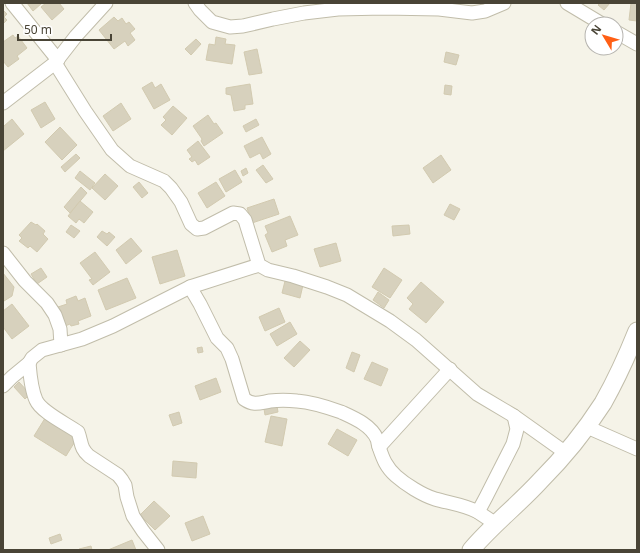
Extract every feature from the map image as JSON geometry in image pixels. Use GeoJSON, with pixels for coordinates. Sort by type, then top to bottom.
{"type":"FeatureCollection","features":[{"type":"Feature","properties":{"kind":"street"},"geometry":{"type":"LineString","coordinates":[[12,3],[56,62],[85,111],[112,150],[130,166],[164,181],[181,202],[190,224],[197,229],[204,228],[233,213],[240,214],[245,220],[259,266]]}},
{"type":"Feature","properties":{"kind":"street"},"geometry":{"type":"LineString","coordinates":[[3,103],[56,62],[76,36],[106,3]]}},
{"type":"Feature","properties":{"kind":"street"},"geometry":{"type":"LineString","coordinates":[[195,3],[212,22],[230,27],[243,26],[337,6],[439,9],[472,13],[485,11],[504,3]]}},
{"type":"Feature","properties":{"kind":"street"},"geometry":{"type":"LineString","coordinates":[[567,3],[589,16]]}},
{"type":"Feature","properties":{"kind":"street"},"geometry":{"type":"LineString","coordinates":[[624,37],[637,44]]}},
{"type":"Feature","properties":{"kind":"street"},"geometry":{"type":"LineString","coordinates":[[4,257],[47,302],[55,314],[60,329],[61,345]]}},
{"type":"Feature","properties":{"kind":"street"},"geometry":{"type":"LineString","coordinates":[[3,386],[42,350],[82,339],[113,326],[190,287],[259,266],[327,287],[347,295],[390,321],[416,340],[477,394],[514,416],[566,453]]}},
{"type":"Feature","properties":{"kind":"street"},"geometry":{"type":"LineString","coordinates":[[190,287],[217,338],[227,348],[232,359],[244,399],[249,403],[259,404],[270,401],[285,400],[298,401],[341,412],[370,429],[377,438],[382,458],[386,466],[406,484],[433,498],[478,512],[496,524]]}},
{"type":"Feature","properties":{"kind":"street"},"geometry":{"type":"LineString","coordinates":[[471,550],[540,481],[566,453],[586,427],[603,402],[637,331]]}},
{"type":"Feature","properties":{"kind":"street"},"geometry":{"type":"LineString","coordinates":[[29,363],[33,392],[38,404],[47,412],[78,432],[82,448],[85,453],[118,475],[125,485],[133,516],[142,531],[158,550]]}},
{"type":"Feature","properties":{"kind":"street"},"geometry":{"type":"LineString","coordinates":[[379,447],[450,369]]}},
{"type":"Feature","properties":{"kind":"street"},"geometry":{"type":"LineString","coordinates":[[478,512],[512,444],[517,429],[514,416]]}},
{"type":"Feature","properties":{"kind":"street"},"geometry":{"type":"LineString","coordinates":[[586,427],[637,448]]}},
{"type":"Feature","properties":{"kind":"building"},"geometry":{"type":"Polygon","coordinates":[[[27,3],[42,3],[33,11],[27,3]]]}},
{"type":"Feature","properties":{"kind":"building"},"geometry":{"type":"Polygon","coordinates":[[[46,3],[59,3],[64,9],[52,20],[41,7],[46,3]]]}},
{"type":"Feature","properties":{"kind":"building"},"geometry":{"type":"Polygon","coordinates":[[[600,3],[610,3],[604,10],[598,5],[600,3]]]}},
{"type":"Feature","properties":{"kind":"building"},"geometry":{"type":"Polygon","coordinates":[[[631,3],[637,3],[637,21],[629,20],[631,3]]]}},
{"type":"Feature","properties":{"kind":"building"},"geometry":{"type":"Polygon","coordinates":[[[3,10],[7,14],[4,17],[7,20],[3,24],[3,10]]]}},
{"type":"Feature","properties":{"kind":"building"},"geometry":{"type":"Polygon","coordinates":[[[114,17],[118,21],[122,18],[126,24],[129,22],[135,29],[130,33],[135,40],[128,46],[125,41],[114,49],[99,30],[114,17]]]}},
{"type":"Feature","properties":{"kind":"building"},"geometry":{"type":"Polygon","coordinates":[[[13,35],[15,38],[18,36],[27,48],[17,56],[19,59],[8,67],[3,61],[3,42],[13,35]]]}},
{"type":"Feature","properties":{"kind":"building"},"geometry":{"type":"Polygon","coordinates":[[[216,37],[226,39],[225,44],[235,45],[232,64],[206,60],[209,44],[215,45],[216,37]]]}},
{"type":"Feature","properties":{"kind":"building"},"geometry":{"type":"Polygon","coordinates":[[[196,39],[201,44],[191,55],[185,49],[196,39]]]}},
{"type":"Feature","properties":{"kind":"building"},"geometry":{"type":"Polygon","coordinates":[[[257,49],[262,73],[249,75],[244,52],[257,49]]]}},
{"type":"Feature","properties":{"kind":"building"},"geometry":{"type":"Polygon","coordinates":[[[446,52],[459,55],[456,65],[444,62],[446,52]]]}},
{"type":"Feature","properties":{"kind":"building"},"geometry":{"type":"Polygon","coordinates":[[[152,82],[155,88],[161,84],[170,100],[154,109],[142,88],[152,82]]]}},
{"type":"Feature","properties":{"kind":"building"},"geometry":{"type":"Polygon","coordinates":[[[250,84],[253,104],[245,105],[245,109],[234,111],[231,95],[226,94],[226,88],[250,84]]]}},
{"type":"Feature","properties":{"kind":"building"},"geometry":{"type":"Polygon","coordinates":[[[445,85],[452,86],[451,95],[444,94],[445,85]]]}},
{"type":"Feature","properties":{"kind":"building"},"geometry":{"type":"Polygon","coordinates":[[[45,102],[55,119],[41,128],[31,110],[45,102]]]}},
{"type":"Feature","properties":{"kind":"building"},"geometry":{"type":"Polygon","coordinates":[[[121,103],[131,119],[113,131],[103,116],[121,103]]]}},
{"type":"Feature","properties":{"kind":"building"},"geometry":{"type":"Polygon","coordinates":[[[173,106],[187,118],[172,135],[161,125],[166,120],[163,117],[173,106]]]}},
{"type":"Feature","properties":{"kind":"building"},"geometry":{"type":"Polygon","coordinates":[[[208,115],[223,133],[204,146],[201,141],[202,139],[193,126],[208,115]]]}},
{"type":"Feature","properties":{"kind":"building"},"geometry":{"type":"Polygon","coordinates":[[[12,119],[24,134],[3,151],[3,124],[4,126],[12,119]]]}},
{"type":"Feature","properties":{"kind":"building"},"geometry":{"type":"Polygon","coordinates":[[[256,119],[259,125],[246,132],[243,126],[256,119]]]}},
{"type":"Feature","properties":{"kind":"building"},"geometry":{"type":"Polygon","coordinates":[[[60,127],[77,145],[62,160],[45,142],[60,127]]]}},
{"type":"Feature","properties":{"kind":"building"},"geometry":{"type":"Polygon","coordinates":[[[262,137],[271,154],[263,159],[260,153],[250,158],[244,146],[262,137]]]}},
{"type":"Feature","properties":{"kind":"building"},"geometry":{"type":"Polygon","coordinates":[[[198,141],[210,157],[198,165],[195,160],[192,162],[189,159],[192,157],[187,150],[198,141]]]}},
{"type":"Feature","properties":{"kind":"building"},"geometry":{"type":"Polygon","coordinates":[[[76,154],[80,158],[65,172],[61,167],[76,154]]]}},
{"type":"Feature","properties":{"kind":"building"},"geometry":{"type":"Polygon","coordinates":[[[441,155],[451,170],[433,183],[423,168],[441,155]]]}},
{"type":"Feature","properties":{"kind":"building"},"geometry":{"type":"Polygon","coordinates":[[[263,165],[273,179],[266,183],[256,170],[263,165]]]}},
{"type":"Feature","properties":{"kind":"building"},"geometry":{"type":"Polygon","coordinates":[[[246,168],[248,173],[243,176],[241,171],[246,168]]]}},
{"type":"Feature","properties":{"kind":"building"},"geometry":{"type":"Polygon","coordinates":[[[235,170],[242,182],[226,192],[219,179],[235,170]]]}},
{"type":"Feature","properties":{"kind":"building"},"geometry":{"type":"Polygon","coordinates":[[[80,171],[95,183],[90,190],[75,178],[80,171]]]}},
{"type":"Feature","properties":{"kind":"building"},"geometry":{"type":"Polygon","coordinates":[[[105,174],[118,186],[105,200],[92,188],[105,174]]]}},
{"type":"Feature","properties":{"kind":"building"},"geometry":{"type":"Polygon","coordinates":[[[139,182],[148,193],[142,198],[133,187],[139,182]]]}},
{"type":"Feature","properties":{"kind":"building"},"geometry":{"type":"Polygon","coordinates":[[[216,182],[225,196],[207,208],[198,193],[216,182]]]}},
{"type":"Feature","properties":{"kind":"building"},"geometry":{"type":"Polygon","coordinates":[[[81,187],[87,193],[70,213],[64,207],[81,187]]]}},
{"type":"Feature","properties":{"kind":"building"},"geometry":{"type":"Polygon","coordinates":[[[274,199],[279,214],[252,223],[247,208],[274,199]]]}},
{"type":"Feature","properties":{"kind":"building"},"geometry":{"type":"Polygon","coordinates":[[[80,201],[93,212],[84,223],[79,219],[76,223],[68,216],[80,201]]]}},
{"type":"Feature","properties":{"kind":"building"},"geometry":{"type":"Polygon","coordinates":[[[450,204],[460,209],[454,220],[444,215],[450,204]]]}},
{"type":"Feature","properties":{"kind":"building"},"geometry":{"type":"Polygon","coordinates":[[[290,216],[298,235],[285,240],[287,246],[272,252],[265,235],[268,233],[265,226],[290,216]]]}},
{"type":"Feature","properties":{"kind":"building"},"geometry":{"type":"Polygon","coordinates":[[[31,222],[36,225],[37,224],[45,231],[43,234],[48,239],[37,252],[30,246],[28,248],[19,241],[22,238],[19,235],[31,222]]]}},
{"type":"Feature","properties":{"kind":"building"},"geometry":{"type":"Polygon","coordinates":[[[71,225],[80,231],[74,238],[66,232],[71,225]]]}},
{"type":"Feature","properties":{"kind":"building"},"geometry":{"type":"Polygon","coordinates":[[[409,225],[410,234],[393,236],[392,226],[409,225]]]}},
{"type":"Feature","properties":{"kind":"building"},"geometry":{"type":"Polygon","coordinates":[[[102,231],[107,234],[109,232],[115,237],[107,246],[97,237],[102,231]]]}},
{"type":"Feature","properties":{"kind":"building"},"geometry":{"type":"Polygon","coordinates":[[[131,238],[142,251],[126,264],[116,250],[131,238]]]}},
{"type":"Feature","properties":{"kind":"building"},"geometry":{"type":"Polygon","coordinates":[[[336,243],[341,261],[320,267],[314,249],[336,243]]]}},
{"type":"Feature","properties":{"kind":"building"},"geometry":{"type":"Polygon","coordinates":[[[177,250],[185,276],[160,284],[152,257],[177,250]]]}},
{"type":"Feature","properties":{"kind":"building"},"geometry":{"type":"Polygon","coordinates":[[[95,252],[110,272],[93,285],[89,280],[92,279],[80,263],[95,252]]]}},
{"type":"Feature","properties":{"kind":"building"},"geometry":{"type":"Polygon","coordinates":[[[41,268],[47,277],[37,284],[31,274],[41,268]]]}},
{"type":"Feature","properties":{"kind":"building"},"geometry":{"type":"Polygon","coordinates":[[[384,268],[402,280],[390,298],[372,287],[384,268]]]}},
{"type":"Feature","properties":{"kind":"building"},"geometry":{"type":"Polygon","coordinates":[[[3,273],[14,287],[12,296],[4,301],[3,299],[3,273]]]}},
{"type":"Feature","properties":{"kind":"building"},"geometry":{"type":"Polygon","coordinates":[[[127,278],[136,298],[106,310],[98,290],[127,278]]]}},
{"type":"Feature","properties":{"kind":"building"},"geometry":{"type":"Polygon","coordinates":[[[285,281],[303,285],[300,298],[282,293],[285,281]]]}},
{"type":"Feature","properties":{"kind":"building"},"geometry":{"type":"Polygon","coordinates":[[[421,282],[444,302],[426,323],[409,309],[413,304],[407,298],[421,282]]]}},
{"type":"Feature","properties":{"kind":"building"},"geometry":{"type":"Polygon","coordinates":[[[378,292],[389,300],[384,308],[373,300],[378,292]]]}},
{"type":"Feature","properties":{"kind":"building"},"geometry":{"type":"Polygon","coordinates":[[[76,296],[78,301],[85,298],[91,316],[78,321],[79,324],[71,326],[70,324],[65,326],[58,307],[67,304],[66,300],[76,296]]]}},
{"type":"Feature","properties":{"kind":"building"},"geometry":{"type":"Polygon","coordinates":[[[12,304],[29,326],[12,339],[3,327],[3,311],[12,304]]]}},
{"type":"Feature","properties":{"kind":"building"},"geometry":{"type":"Polygon","coordinates":[[[279,308],[285,322],[265,331],[259,317],[279,308]]]}},
{"type":"Feature","properties":{"kind":"building"},"geometry":{"type":"Polygon","coordinates":[[[290,322],[297,334],[277,346],[270,334],[290,322]]]}},
{"type":"Feature","properties":{"kind":"building"},"geometry":{"type":"Polygon","coordinates":[[[300,341],[310,350],[294,367],[284,358],[300,341]]]}},
{"type":"Feature","properties":{"kind":"building"},"geometry":{"type":"Polygon","coordinates":[[[202,347],[203,352],[198,353],[197,348],[202,347]]]}},
{"type":"Feature","properties":{"kind":"building"},"geometry":{"type":"Polygon","coordinates":[[[352,352],[360,355],[354,372],[346,368],[352,352]]]}},
{"type":"Feature","properties":{"kind":"building"},"geometry":{"type":"Polygon","coordinates":[[[372,362],[388,369],[381,386],[364,379],[372,362]]]}},
{"type":"Feature","properties":{"kind":"building"},"geometry":{"type":"Polygon","coordinates":[[[216,378],[221,392],[200,400],[195,386],[216,378]]]}},
{"type":"Feature","properties":{"kind":"building"},"geometry":{"type":"Polygon","coordinates":[[[19,382],[30,394],[25,399],[14,387],[19,382]]]}},
{"type":"Feature","properties":{"kind":"building"},"geometry":{"type":"Polygon","coordinates":[[[277,406],[278,412],[265,415],[264,409],[277,406]]]}},
{"type":"Feature","properties":{"kind":"building"},"geometry":{"type":"Polygon","coordinates":[[[179,412],[182,423],[173,426],[169,415],[179,412]]]}},
{"type":"Feature","properties":{"kind":"building"},"geometry":{"type":"Polygon","coordinates":[[[47,415],[79,435],[66,456],[34,436],[47,415]]]}},
{"type":"Feature","properties":{"kind":"building"},"geometry":{"type":"Polygon","coordinates":[[[271,416],[287,419],[282,446],[265,442],[271,416]]]}},
{"type":"Feature","properties":{"kind":"building"},"geometry":{"type":"Polygon","coordinates":[[[337,429],[357,440],[348,456],[328,444],[337,429]]]}},
{"type":"Feature","properties":{"kind":"building"},"geometry":{"type":"Polygon","coordinates":[[[173,461],[197,463],[196,478],[172,476],[173,461]]]}},
{"type":"Feature","properties":{"kind":"building"},"geometry":{"type":"Polygon","coordinates":[[[154,501],[170,516],[155,530],[140,515],[154,501]]]}},
{"type":"Feature","properties":{"kind":"building"},"geometry":{"type":"Polygon","coordinates":[[[203,516],[210,534],[192,541],[185,523],[203,516]]]}},
{"type":"Feature","properties":{"kind":"building"},"geometry":{"type":"Polygon","coordinates":[[[60,534],[62,540],[51,544],[49,538],[60,534]]]}},
{"type":"Feature","properties":{"kind":"building"},"geometry":{"type":"Polygon","coordinates":[[[132,540],[136,550],[108,550],[132,540]]]}},
{"type":"Feature","properties":{"kind":"building"},"geometry":{"type":"Polygon","coordinates":[[[91,546],[92,550],[79,550],[79,549],[91,546]]]}}]}
